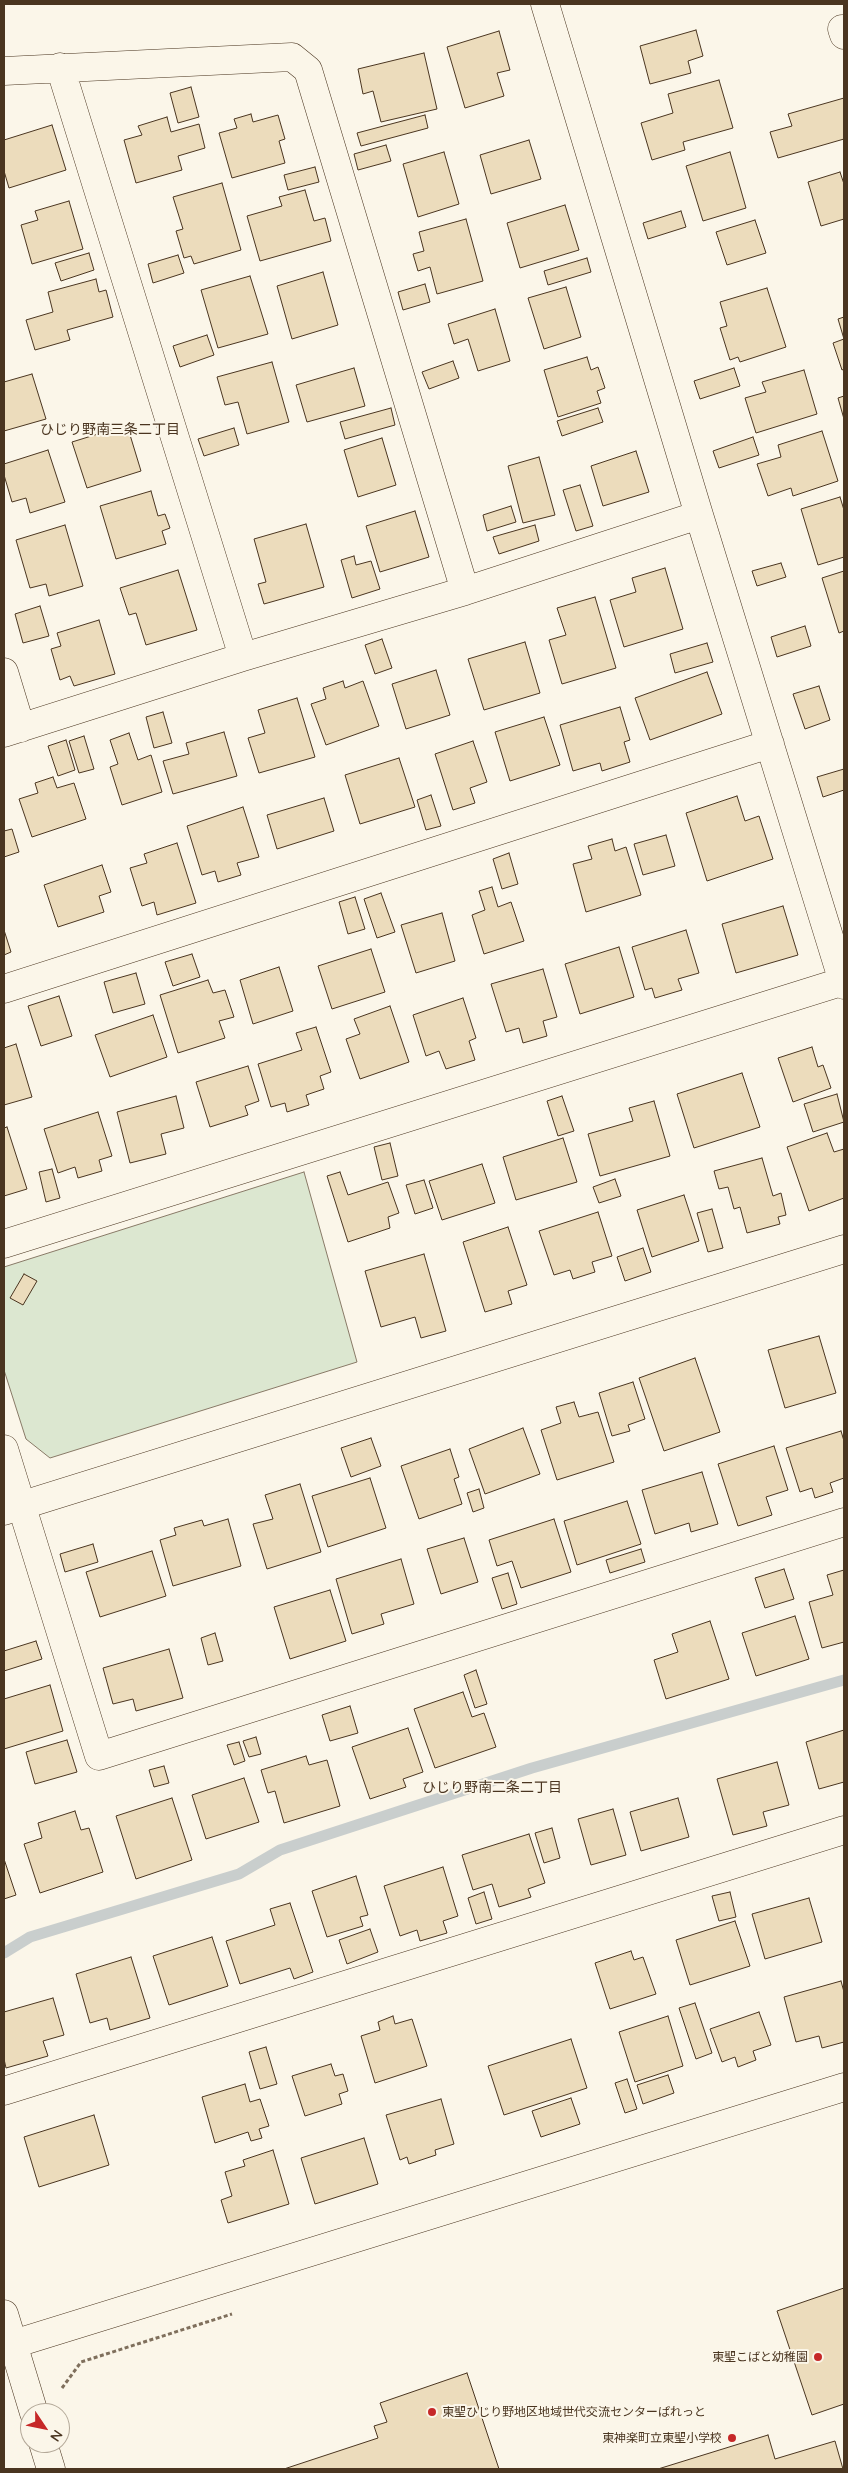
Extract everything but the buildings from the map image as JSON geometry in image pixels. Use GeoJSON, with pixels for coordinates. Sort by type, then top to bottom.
{"type":"FeatureCollection","features":[{"type":"Feature","properties":{"kind":"street"},"geometry":{"type":"LineString","coordinates":[[4,1244],[844,982],[699,515],[545,4]]}},
{"type":"Feature","properties":{"kind":"street"},"geometry":{"type":"LineString","coordinates":[[844,29],[842,29],[844,35]]}},
{"type":"Feature","properties":{"kind":"street"},"geometry":{"type":"LineString","coordinates":[[4,71],[292,57],[308,70],[466,591]]}},
{"type":"Feature","properties":{"kind":"street"},"geometry":{"type":"LineString","coordinates":[[60,67],[243,657]]}},
{"type":"Feature","properties":{"kind":"street"},"geometry":{"type":"LineString","coordinates":[[4,672],[12,730],[243,657],[466,591],[699,515]]}},
{"type":"Feature","properties":{"kind":"street"},"geometry":{"type":"LineString","coordinates":[[4,989],[770,744]]}},
{"type":"Feature","properties":{"kind":"street"},"geometry":{"type":"LineString","coordinates":[[12,1508],[844,1249]]}},
{"type":"Feature","properties":{"kind":"street"},"geometry":{"type":"LineString","coordinates":[[4,1449],[12,1508],[99,1756],[844,1522]]}},
{"type":"Feature","properties":{"kind":"street"},"geometry":{"type":"LineString","coordinates":[[4,2091],[844,1830]]}},
{"type":"Feature","properties":{"kind":"street"},"geometry":{"type":"LineString","coordinates":[[9,2346],[844,2087]]}},
{"type":"Feature","properties":{"kind":"street"},"geometry":{"type":"LineString","coordinates":[[4,2314],[9,2346],[30,2403]]}},
{"type":"Feature","properties":{"kind":"street"},"geometry":{"type":"LineString","coordinates":[[46,2453],[51,2469]]}},
{"type":"Feature","properties":{"kind":"path"},"geometry":{"type":"LineString","coordinates":[[60,2392],[81,2362],[241,2311]]}},
{"type":"Feature","properties":{"kind":"green space"},"geometry":{"type":"Polygon","coordinates":[[[304,1172],[357,1362],[50,1458],[26,1439],[4,1370],[4,1267],[304,1172]]]}},
{"type":"Feature","properties":{"kind":"waterway"},"geometry":{"type":"LineString","coordinates":[[4,1953],[30,1937],[239,1874],[280,1850],[532,1768],[844,1680]]}},
{"type":"Feature","properties":{"kind":"place","name":"東聖こばと幼稚園"},"geometry":{"type":"Point","coordinates":[818,2357]}},
{"type":"Feature","properties":{"kind":"place","name":"東聖ひじり野地区地域世代交流センターぱれっと"},"geometry":{"type":"Point","coordinates":[432,2412]}},
{"type":"Feature","properties":{"kind":"place","name":"東神楽町立東聖小学校"},"geometry":{"type":"Point","coordinates":[732,2438]}},
{"type":"Feature","properties":{"kind":"district","name":"ひじり野南三条二丁目"},"geometry":{"type":"Point","coordinates":[110,430]}},
{"type":"Feature","properties":{"kind":"district","name":"ひじり野南二条二丁目"},"geometry":{"type":"Point","coordinates":[492,1788]}}]}
